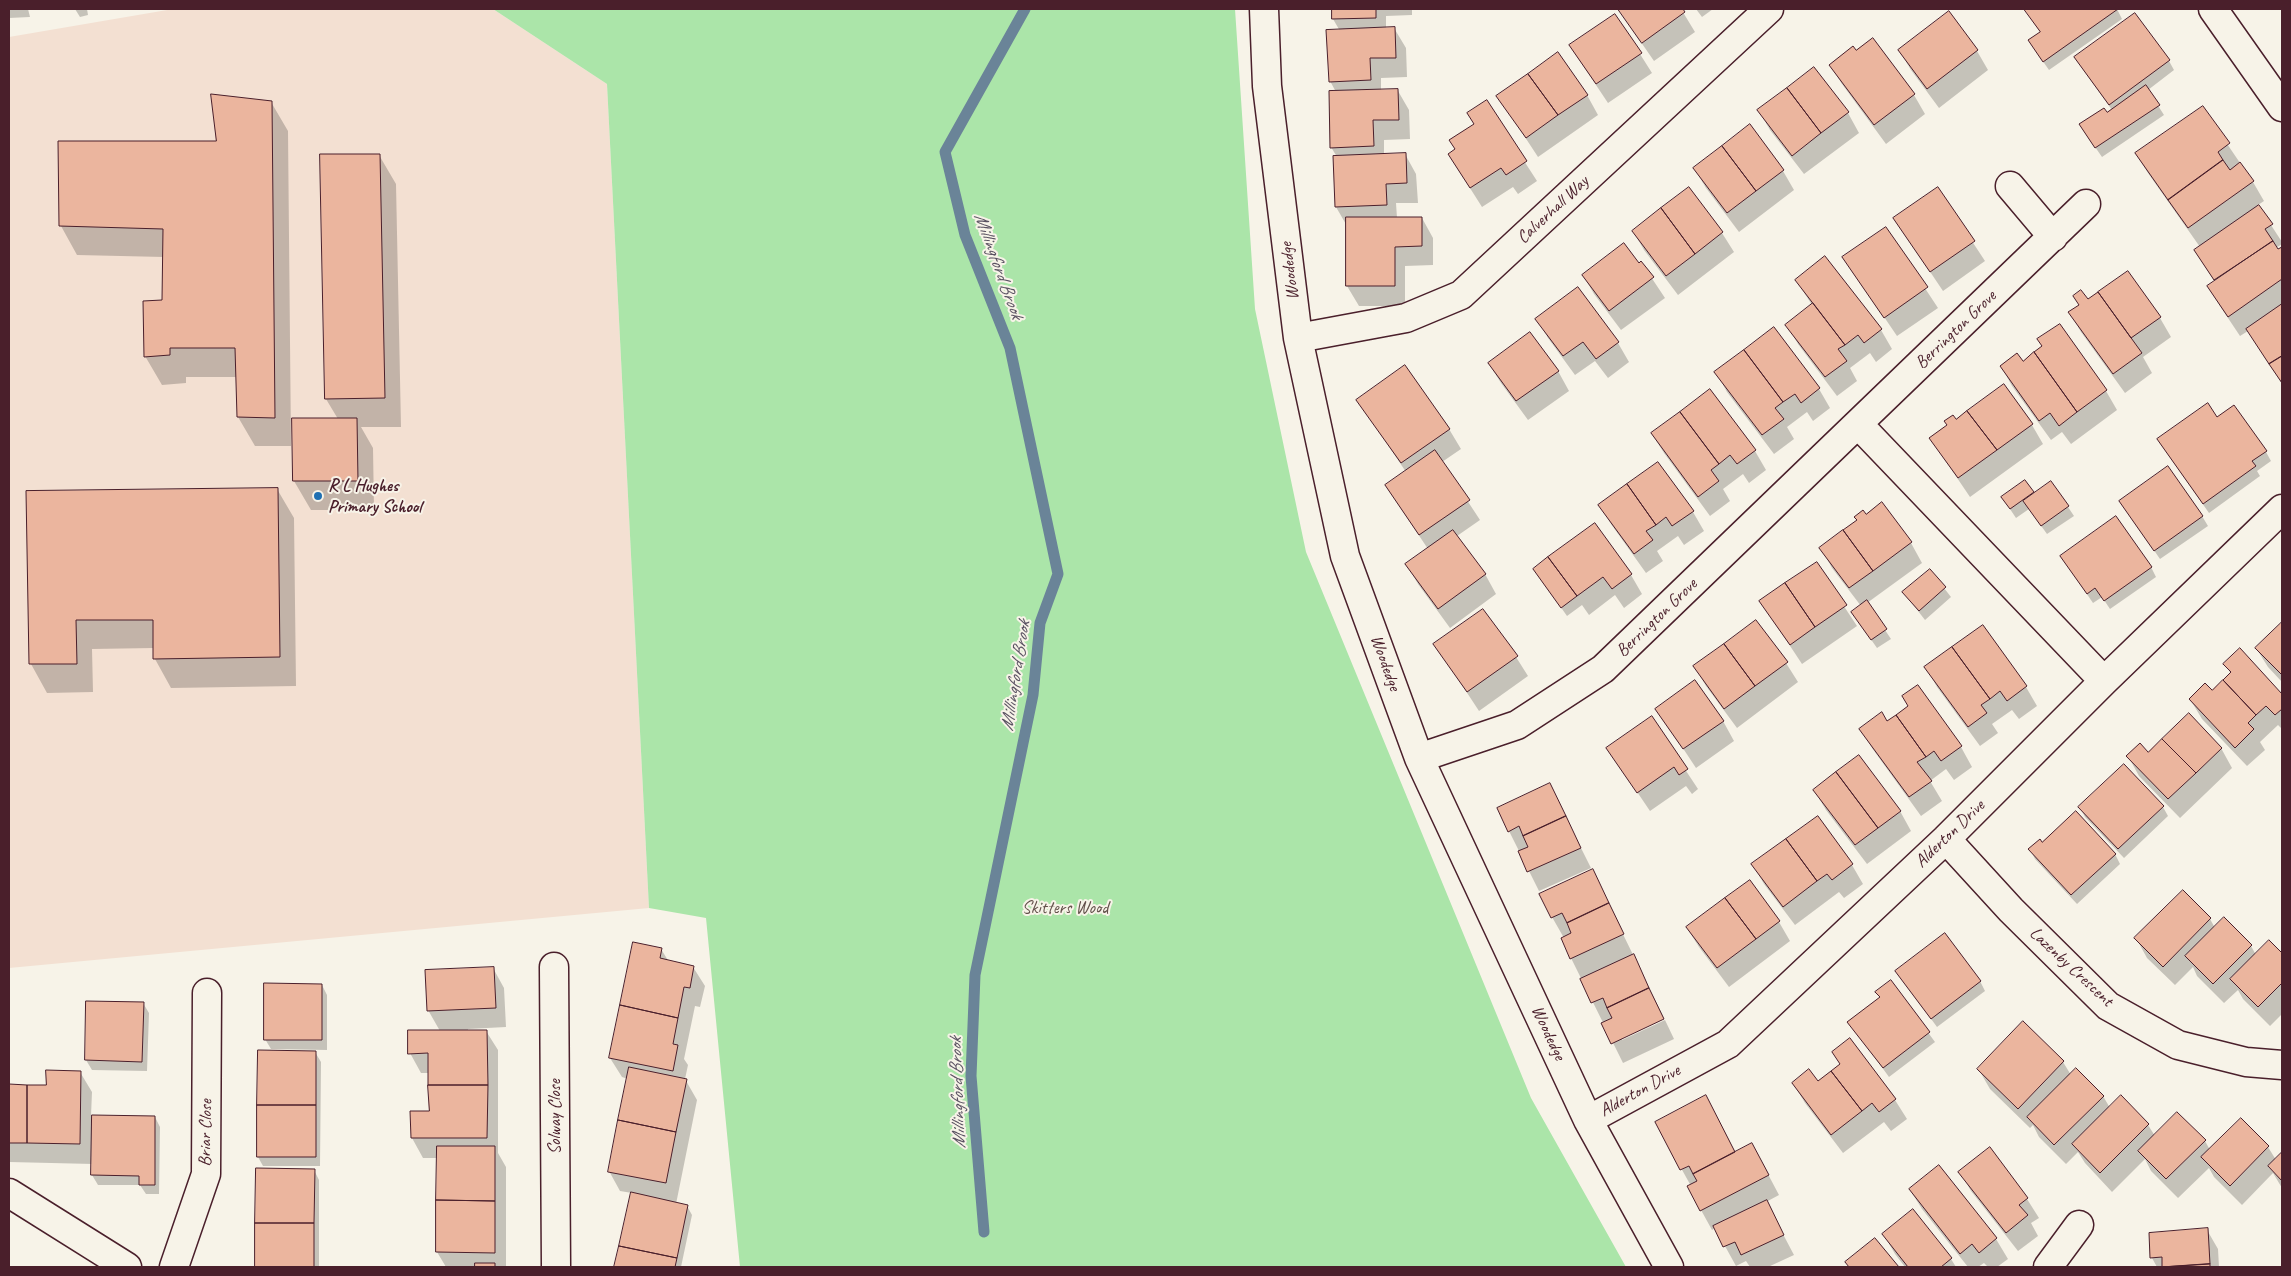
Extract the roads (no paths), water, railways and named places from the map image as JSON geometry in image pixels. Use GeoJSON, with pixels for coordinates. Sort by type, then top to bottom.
{"type":"FeatureCollection","features":[{"type":"Feature","properties":{"kind":"street","name":"Woodedge"},"geometry":{"type":"LineString","coordinates":[[1264,9],[1267,86],[1298,338],[1345,556],[1419,758],[1588,1120],[1669,1267]]}},
{"type":"Feature","properties":{"kind":"street","name":"Calverhall Way"},"geometry":{"type":"LineString","coordinates":[[1298,338],[1406,318],[1461,295],[1769,9]]}},
{"type":"Feature","properties":{"kind":"street"},"geometry":{"type":"LineString","coordinates":[[2213,9],[2282,107]]}},
{"type":"Feature","properties":{"kind":"street"},"geometry":{"type":"LineString","coordinates":[[2010,186],[2053,236]]}},
{"type":"Feature","properties":{"kind":"street","name":"Berrington Grove"},"geometry":{"type":"LineString","coordinates":[[1419,758],[1518,725],[1603,669],[2086,204]]}},
{"type":"Feature","properties":{"kind":"street"},"geometry":{"type":"LineString","coordinates":[[1858,424],[2104,681]]}},
{"type":"Feature","properties":{"kind":"street","name":"Alderton Drive"},"geometry":{"type":"LineString","coordinates":[[1588,1120],[1728,1044],[1946,839],[2104,681],[2282,510]]}},
{"type":"Feature","properties":{"kind":"street","name":"Lazenby Crescent"},"geometry":{"type":"LineString","coordinates":[[1946,839],[2011,910],[2108,1006],[2178,1045],[2246,1062],[2282,1064]]}},
{"type":"Feature","properties":{"kind":"street","name":"Solway Close"},"geometry":{"type":"LineString","coordinates":[[554,966],[556,1267]]}},
{"type":"Feature","properties":{"kind":"street","name":"Briar Close"},"geometry":{"type":"LineString","coordinates":[[174,1267],[206,1174],[207,993]]}},
{"type":"Feature","properties":{"kind":"street"},"geometry":{"type":"LineString","coordinates":[[9,1193],[127,1267]]}},
{"type":"Feature","properties":{"kind":"street"},"geometry":{"type":"LineString","coordinates":[[2050,1267],[2079,1226]]}},
{"type":"Feature","properties":{"kind":"waterway","name":"Millingford Brook"},"geometry":{"type":"LineString","coordinates":[[984,1232],[971,1076],[975,975],[1033,695],[1040,623],[1058,574],[1010,348],[965,235],[945,152],[1025,9]]}},
{"type":"Feature","properties":{"kind":"place","name":"R L Hughes Primary School"},"geometry":{"type":"Point","coordinates":[318,496]}},
{"type":"Feature","properties":{"kind":"park label","name":"Skitters Wood"},"geometry":{"type":"Point","coordinates":[1065,908]}}]}
